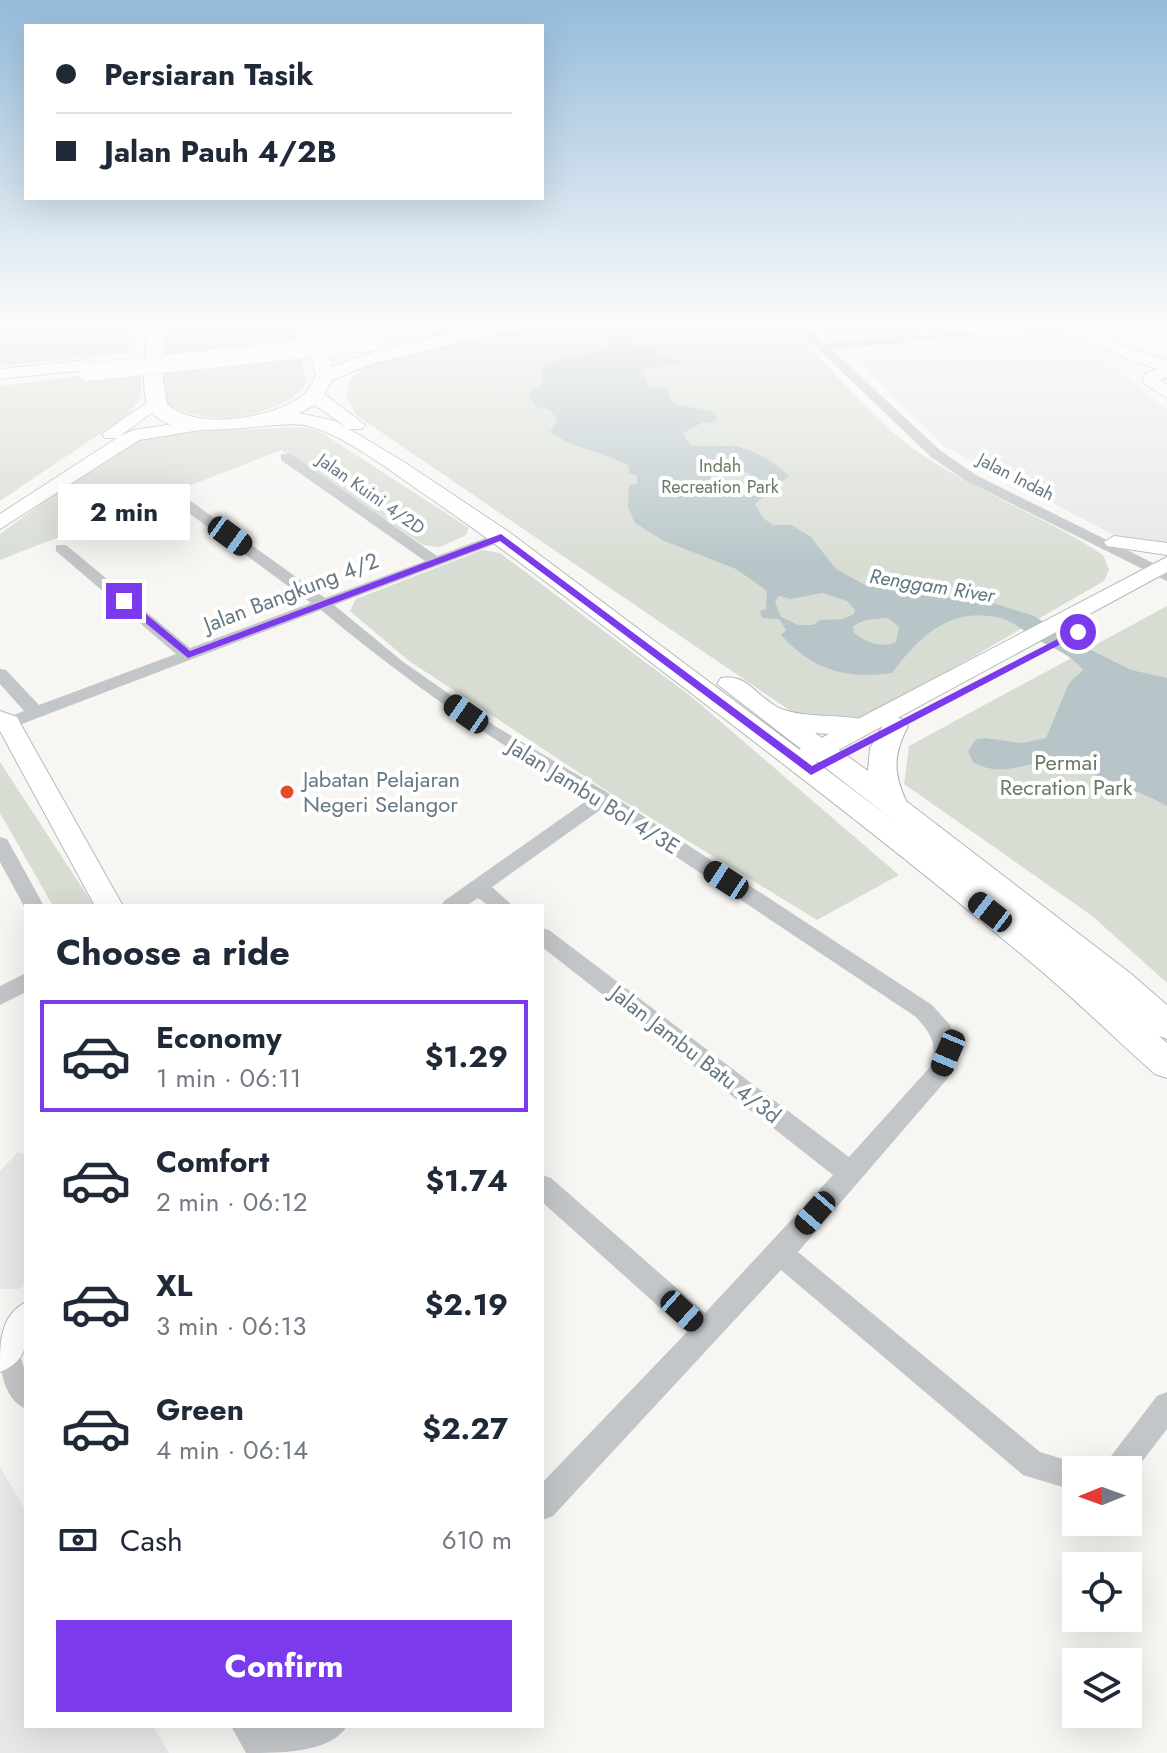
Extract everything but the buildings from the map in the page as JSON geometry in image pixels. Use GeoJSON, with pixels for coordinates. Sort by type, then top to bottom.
{"type":"FeatureCollection","features":[{"type":"Feature","properties":{"kind":"main road"},"geometry":{"type":"LineString","coordinates":[[0,507],[154,403]]}},
{"type":"Feature","properties":{"kind":"main road"},"geometry":{"type":"LineString","coordinates":[[156,403],[165,414],[200,425]]}},
{"type":"Feature","properties":{"kind":"main road"},"geometry":{"type":"LineString","coordinates":[[270,418],[304,403]]}},
{"type":"Feature","properties":{"kind":"main road"},"geometry":{"type":"LineString","coordinates":[[333,403],[346,420],[484,506],[770,714],[815,760],[1040,951],[1167,1064]]}},
{"type":"Feature","properties":{"kind":"main road"},"geometry":{"type":"LineString","coordinates":[[0,523],[134,435],[270,418],[301,419],[328,425],[397,466],[501,537],[815,760],[896,809],[1119,982],[1167,1025]]}},
{"type":"Feature","properties":{"kind":"main road"},"geometry":{"type":"LineString","coordinates":[[1109,543],[1165,567]]}},
{"type":"Feature","properties":{"kind":"main road"},"geometry":{"type":"LineString","coordinates":[[1109,543],[1118,566],[1114,591]]}},
{"type":"Feature","properties":{"kind":"main road"},"geometry":{"type":"LineString","coordinates":[[1069,626],[1114,591],[1165,567]]}},
{"type":"Feature","properties":{"kind":"main road"},"geometry":{"type":"LineString","coordinates":[[815,760],[860,727],[1069,626],[1165,567]]}},
{"type":"Feature","properties":{"kind":"main road"},"geometry":{"type":"LineString","coordinates":[[815,760],[895,726],[1026,648]]}},
{"type":"Feature","properties":{"kind":"main road"},"geometry":{"type":"LineString","coordinates":[[770,714],[816,725],[860,727]]}},
{"type":"Feature","properties":{"kind":"main road"},"geometry":{"type":"LineString","coordinates":[[4,721],[108,904]]}},
{"type":"Feature","properties":{"kind":"main road"},"geometry":{"type":"LineString","coordinates":[[895,726],[880,751],[878,764],[896,809]]}},
{"type":"Feature","properties":{"kind":"main road"},"geometry":{"type":"LineString","coordinates":[[0,1352],[24,1323]]}},
{"type":"Feature","properties":{"kind":"street","name":"Jalan Indah"},"geometry":{"type":"LineString","coordinates":[[885,403],[936,454],[971,478],[1109,543]]}},
{"type":"Feature","properties":{"kind":"street","name":"Jalan Kuini 4/2D"},"geometry":{"type":"LineString","coordinates":[[286,457],[435,561]]}},
{"type":"Feature","properties":{"kind":"street","name":"Jalan Jambu Bol 4/3E"},"geometry":{"type":"LineString","coordinates":[[183,502],[323,604],[396,665],[489,730],[603,799],[924,1011],[944,1031],[948,1053],[940,1071],[780,1253],[544,1503]]}},
{"type":"Feature","properties":{"kind":"street","name":"Jalan Bangkung 4/2"},"geometry":{"type":"LineString","coordinates":[[4,721],[501,537]]}},
{"type":"Feature","properties":{"kind":"street"},"geometry":{"type":"LineString","coordinates":[[61,548],[188,655]]}},
{"type":"Feature","properties":{"kind":"street"},"geometry":{"type":"LineString","coordinates":[[0,674],[35,712]]}},
{"type":"Feature","properties":{"kind":"street"},"geometry":{"type":"LineString","coordinates":[[454,904],[603,799]]}},
{"type":"Feature","properties":{"kind":"street"},"geometry":{"type":"LineString","coordinates":[[1,847],[33,904]]}},
{"type":"Feature","properties":{"kind":"street"},"geometry":{"type":"LineString","coordinates":[[478,887],[500,904]]}},
{"type":"Feature","properties":{"kind":"street","name":"Jalan Jambu Batu 4/3d"},"geometry":{"type":"LineString","coordinates":[[544,938],[850,1173]]}},
{"type":"Feature","properties":{"kind":"street"},"geometry":{"type":"LineString","coordinates":[[0,996],[24,983]]}},
{"type":"Feature","properties":{"kind":"street"},"geometry":{"type":"LineString","coordinates":[[544,1188],[706,1331]]}},
{"type":"Feature","properties":{"kind":"street"},"geometry":{"type":"LineString","coordinates":[[780,1253],[1033,1465],[1062,1472]]}},
{"type":"Feature","properties":{"kind":"street"},"geometry":{"type":"LineString","coordinates":[[0,1352],[24,1392]]}},
{"type":"Feature","properties":{"kind":"street"},"geometry":{"type":"LineString","coordinates":[[1129,1456],[1167,1406]]}},
{"type":"Feature","properties":{"kind":"street"},"geometry":{"type":"LineString","coordinates":[[249,1728],[258,1741],[292,1746],[324,1733],[328,1728]]}},
{"type":"Feature","properties":{"kind":"shaded area"},"geometry":{"type":"Polygon","coordinates":[[[533,403],[673,403],[711,411],[718,418],[683,433],[690,445],[744,448],[789,476],[755,504],[763,518],[773,525],[791,525],[810,536],[836,569],[867,586],[993,603],[1034,616],[1131,670],[1167,678],[1167,806],[1066,765],[1045,763],[995,769],[973,762],[968,751],[976,739],[1022,743],[1046,738],[1069,683],[1083,670],[1068,656],[1010,622],[982,615],[966,616],[937,628],[913,648],[892,673],[860,675],[818,664],[781,635],[786,630],[779,619],[762,618],[760,611],[766,609],[767,591],[736,569],[662,540],[635,523],[628,507],[629,485],[637,484],[637,476],[629,473],[629,466],[550,432],[558,421],[550,410],[533,403]],[[740,469],[709,471],[715,486],[721,491],[742,489],[755,481],[755,477],[740,469]],[[822,593],[791,599],[779,596],[775,602],[781,617],[798,625],[813,625],[820,620],[843,619],[854,614],[855,610],[847,601],[822,593]],[[888,618],[865,620],[853,626],[854,633],[874,644],[896,642],[899,627],[888,618]]]}},
{"type":"Feature","properties":{"kind":"shaded area"},"geometry":{"type":"Polygon","coordinates":[[[900,403],[1158,403],[1167,410],[1167,544],[1127,542],[944,446],[900,403]]]}},
{"type":"Feature","properties":{"kind":"shaded area"},"geometry":{"type":"Polygon","coordinates":[[[18,1152],[24,1154],[24,1284],[19,1289],[0,1289],[0,1171],[18,1152]]]}},
{"type":"Feature","properties":{"kind":"shaded area"},"geometry":{"type":"Polygon","coordinates":[[[0,1467],[24,1508],[24,1728],[154,1728],[169,1753],[0,1753],[0,1467]]]}},
{"type":"Feature","properties":{"kind":"green space"},"geometry":{"type":"Polygon","coordinates":[[[0,403],[137,403],[129,414],[0,501],[0,403]]]}},
{"type":"Feature","properties":{"kind":"green space"},"geometry":{"type":"Polygon","coordinates":[[[166,403],[283,403],[254,414],[234,417],[215,418],[179,410],[166,403]]]}},
{"type":"Feature","properties":{"kind":"green space","name":"Indah Recreation Park"},"geometry":{"type":"Polygon","coordinates":[[[350,403],[862,403],[921,454],[1081,541],[1103,555],[1109,570],[1104,581],[860,722],[815,721],[789,710],[356,415],[350,403]]]}},
{"type":"Feature","properties":{"kind":"green space"},"geometry":{"type":"Polygon","coordinates":[[[301,427],[319,431],[469,528],[466,535],[440,547],[423,545],[281,450],[0,560],[0,534],[126,442],[157,433],[301,427]]]}},
{"type":"Feature","properties":{"kind":"green space"},"geometry":{"type":"Polygon","coordinates":[[[482,550],[500,553],[693,698],[899,875],[817,920],[607,791],[409,661],[350,611],[356,599],[482,550]]]}},
{"type":"Feature","properties":{"kind":"green space","name":"Permai Recration Park"},"geometry":{"type":"Polygon","coordinates":[[[1167,606],[1167,983],[1091,915],[904,784],[909,746],[1167,606]]]}},
{"type":"Feature","properties":{"kind":"green space"},"geometry":{"type":"Polygon","coordinates":[[[0,762],[93,904],[52,904],[0,813],[0,762]]]}},
{"type":"Feature","properties":{"kind":"place","name":"Jabatan Pelajaran Negeri Selangor"},"geometry":{"type":"Point","coordinates":[287,792]}},
{"type":"Feature","properties":{"kind":"route"},"geometry":{"type":"LineString","coordinates":[[124,601],[188,655],[501,537],[811,771],[1078,632]]}},
{"type":"Feature","properties":{"kind":"water label","name":"Renggam River"},"geometry":{"type":"Point","coordinates":[932,586]}}]}
